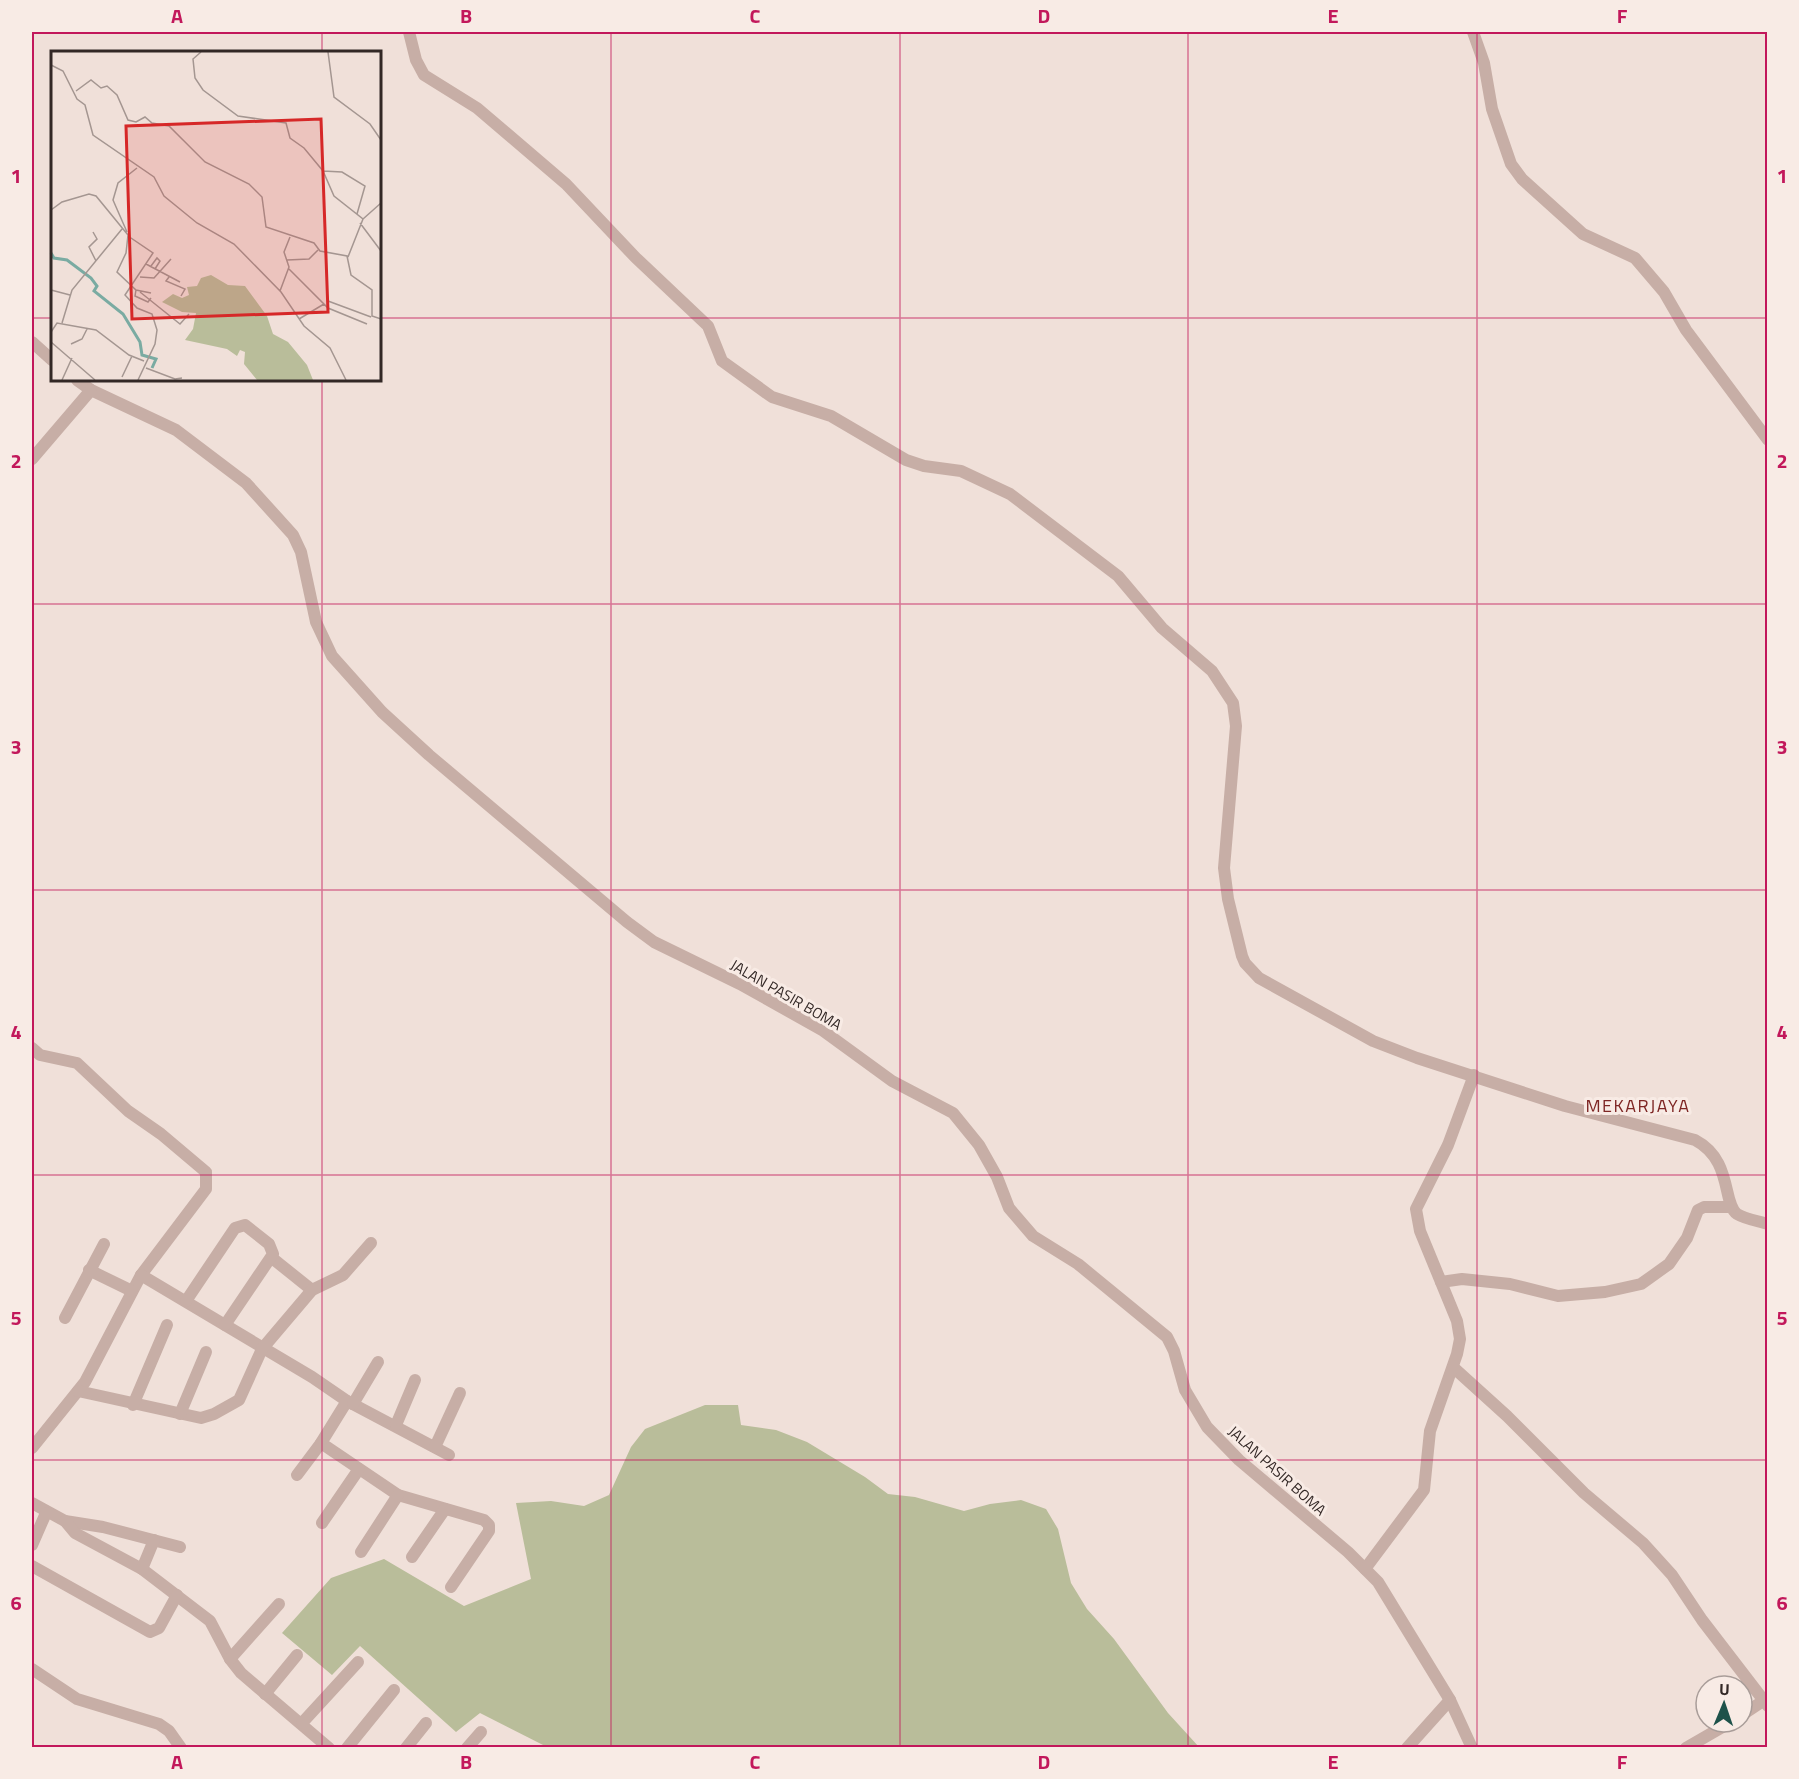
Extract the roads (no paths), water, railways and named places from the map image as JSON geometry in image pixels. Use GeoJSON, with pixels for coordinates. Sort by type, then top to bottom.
{"type":"FeatureCollection","features":[{"type":"Feature","properties":{"kind":"street"},"geometry":{"type":"LineString","coordinates":[[409,32],[416,60],[424,75],[477,108],[566,184],[636,258],[708,327],[722,361],[772,397],[839,420],[906,460],[924,466],[961,471],[998,488],[1118,576],[1162,628],[1212,671],[1233,703],[1236,726],[1236,751],[1224,868],[1228,899],[1245,963],[1270,986],[1372,1041],[1565,1106],[1695,1140],[1709,1149],[1722,1170],[1731,1207],[1743,1217],[1767,1224]]}},
{"type":"Feature","properties":{"kind":"street"},"geometry":{"type":"LineString","coordinates":[[1473,32],[1484,63],[1495,119],[1511,164],[1522,179],[1583,234],[1635,258],[1660,287],[1686,330],[1767,440]]}},
{"type":"Feature","properties":{"kind":"street"},"geometry":{"type":"LineString","coordinates":[[32,342],[51,359]]}},
{"type":"Feature","properties":{"kind":"street","name":"JALAN PASIR BOMA"},"geometry":{"type":"LineString","coordinates":[[78,381],[91,390],[176,430],[246,483],[275,512],[293,535],[301,552],[316,622],[332,656],[382,712],[421,748],[627,922],[654,942],[740,984],[822,1030],[892,1081],[953,1113],[979,1145],[997,1177],[1009,1208],[1033,1236],[1078,1264],[1167,1336],[1174,1351],[1185,1390],[1207,1427],[1239,1460],[1378,1582],[1450,1700],[1472,1748]]}},
{"type":"Feature","properties":{"kind":"street"},"geometry":{"type":"LineString","coordinates":[[32,459],[91,390]]}},
{"type":"Feature","properties":{"kind":"street"},"geometry":{"type":"LineString","coordinates":[[32,1048],[40,1055],[76,1064],[128,1111],[161,1134],[206,1172],[206,1189],[141,1275],[110,1338],[78,1391],[32,1448]]}},
{"type":"Feature","properties":{"kind":"street"},"geometry":{"type":"LineString","coordinates":[[1365,1569],[1425,1490],[1430,1431],[1454,1368],[1459,1330],[1420,1231],[1416,1209],[1448,1145],[1474,1076]]}},
{"type":"Feature","properties":{"kind":"street"},"geometry":{"type":"LineString","coordinates":[[1442,1282],[1462,1279],[1510,1284],[1558,1296],[1605,1292],[1641,1284],[1669,1264],[1687,1238],[1698,1210],[1704,1207],[1731,1207]]}},
{"type":"Feature","properties":{"kind":"street"},"geometry":{"type":"LineString","coordinates":[[186,1301],[239,1226],[245,1225],[269,1244],[273,1250],[272,1258],[225,1325]]}},
{"type":"Feature","properties":{"kind":"street"},"geometry":{"type":"LineString","coordinates":[[78,1391],[133,1405],[208,1417],[239,1400],[262,1349],[312,1290],[343,1275],[371,1243]]}},
{"type":"Feature","properties":{"kind":"street"},"geometry":{"type":"LineString","coordinates":[[65,1318],[88,1270],[104,1244]]}},
{"type":"Feature","properties":{"kind":"street"},"geometry":{"type":"LineString","coordinates":[[272,1258],[312,1290]]}},
{"type":"Feature","properties":{"kind":"street"},"geometry":{"type":"LineString","coordinates":[[88,1270],[132,1291]]}},
{"type":"Feature","properties":{"kind":"street"},"geometry":{"type":"LineString","coordinates":[[141,1275],[312,1377],[350,1403],[396,1425],[449,1455]]}},
{"type":"Feature","properties":{"kind":"street"},"geometry":{"type":"LineString","coordinates":[[133,1405],[167,1326]]}},
{"type":"Feature","properties":{"kind":"street"},"geometry":{"type":"LineString","coordinates":[[180,1414],[207,1352]]}},
{"type":"Feature","properties":{"kind":"street"},"geometry":{"type":"LineString","coordinates":[[297,1475],[378,1362]]}},
{"type":"Feature","properties":{"kind":"street"},"geometry":{"type":"LineString","coordinates":[[1454,1368],[1507,1416],[1584,1493],[1650,1551],[1672,1575],[1765,1704]]}},
{"type":"Feature","properties":{"kind":"street"},"geometry":{"type":"LineString","coordinates":[[396,1425],[415,1380]]}},
{"type":"Feature","properties":{"kind":"street"},"geometry":{"type":"LineString","coordinates":[[435,1447],[460,1393]]}},
{"type":"Feature","properties":{"kind":"street"},"geometry":{"type":"LineString","coordinates":[[321,1443],[398,1495],[484,1520],[489,1529],[451,1587]]}},
{"type":"Feature","properties":{"kind":"street"},"geometry":{"type":"LineString","coordinates":[[322,1523],[359,1469]]}},
{"type":"Feature","properties":{"kind":"street"},"geometry":{"type":"LineString","coordinates":[[361,1552],[398,1495]]}},
{"type":"Feature","properties":{"kind":"street"},"geometry":{"type":"LineString","coordinates":[[32,1503],[46,1513],[65,1521],[103,1527],[180,1547]]}},
{"type":"Feature","properties":{"kind":"street"},"geometry":{"type":"LineString","coordinates":[[412,1557],[445,1509]]}},
{"type":"Feature","properties":{"kind":"street"},"geometry":{"type":"LineString","coordinates":[[32,1545],[46,1513]]}},
{"type":"Feature","properties":{"kind":"street"},"geometry":{"type":"LineString","coordinates":[[65,1521],[75,1533],[142,1569],[210,1621],[230,1659],[241,1673],[329,1748]]}},
{"type":"Feature","properties":{"kind":"street"},"geometry":{"type":"LineString","coordinates":[[142,1569],[154,1540]]}},
{"type":"Feature","properties":{"kind":"street"},"geometry":{"type":"LineString","coordinates":[[32,1566],[150,1632],[159,1628],[177,1595]]}},
{"type":"Feature","properties":{"kind":"street"},"geometry":{"type":"LineString","coordinates":[[230,1659],[279,1604]]}},
{"type":"Feature","properties":{"kind":"street"},"geometry":{"type":"LineString","coordinates":[[265,1694],[297,1655]]}},
{"type":"Feature","properties":{"kind":"street"},"geometry":{"type":"LineString","coordinates":[[302,1723],[358,1662]]}},
{"type":"Feature","properties":{"kind":"street"},"geometry":{"type":"LineString","coordinates":[[32,1669],[77,1699],[159,1724],[169,1731],[181,1748]]}},
{"type":"Feature","properties":{"kind":"street"},"geometry":{"type":"LineString","coordinates":[[347,1748],[394,1690]]}},
{"type":"Feature","properties":{"kind":"street"},"geometry":{"type":"LineString","coordinates":[[1407,1748],[1450,1700]]}},
{"type":"Feature","properties":{"kind":"street"},"geometry":{"type":"LineString","coordinates":[[406,1748],[426,1723]]}},
{"type":"Feature","properties":{"kind":"street"},"geometry":{"type":"LineString","coordinates":[[467,1748],[481,1732]]}},
{"type":"Feature","properties":{"kind":"street"},"geometry":{"type":"LineString","coordinates":[[1686,1748],[1710,1734]]}},
{"type":"Feature","properties":{"kind":"district","name":"MEKARJAYA"},"geometry":{"type":"Point","coordinates":[1638,1106]}}]}
